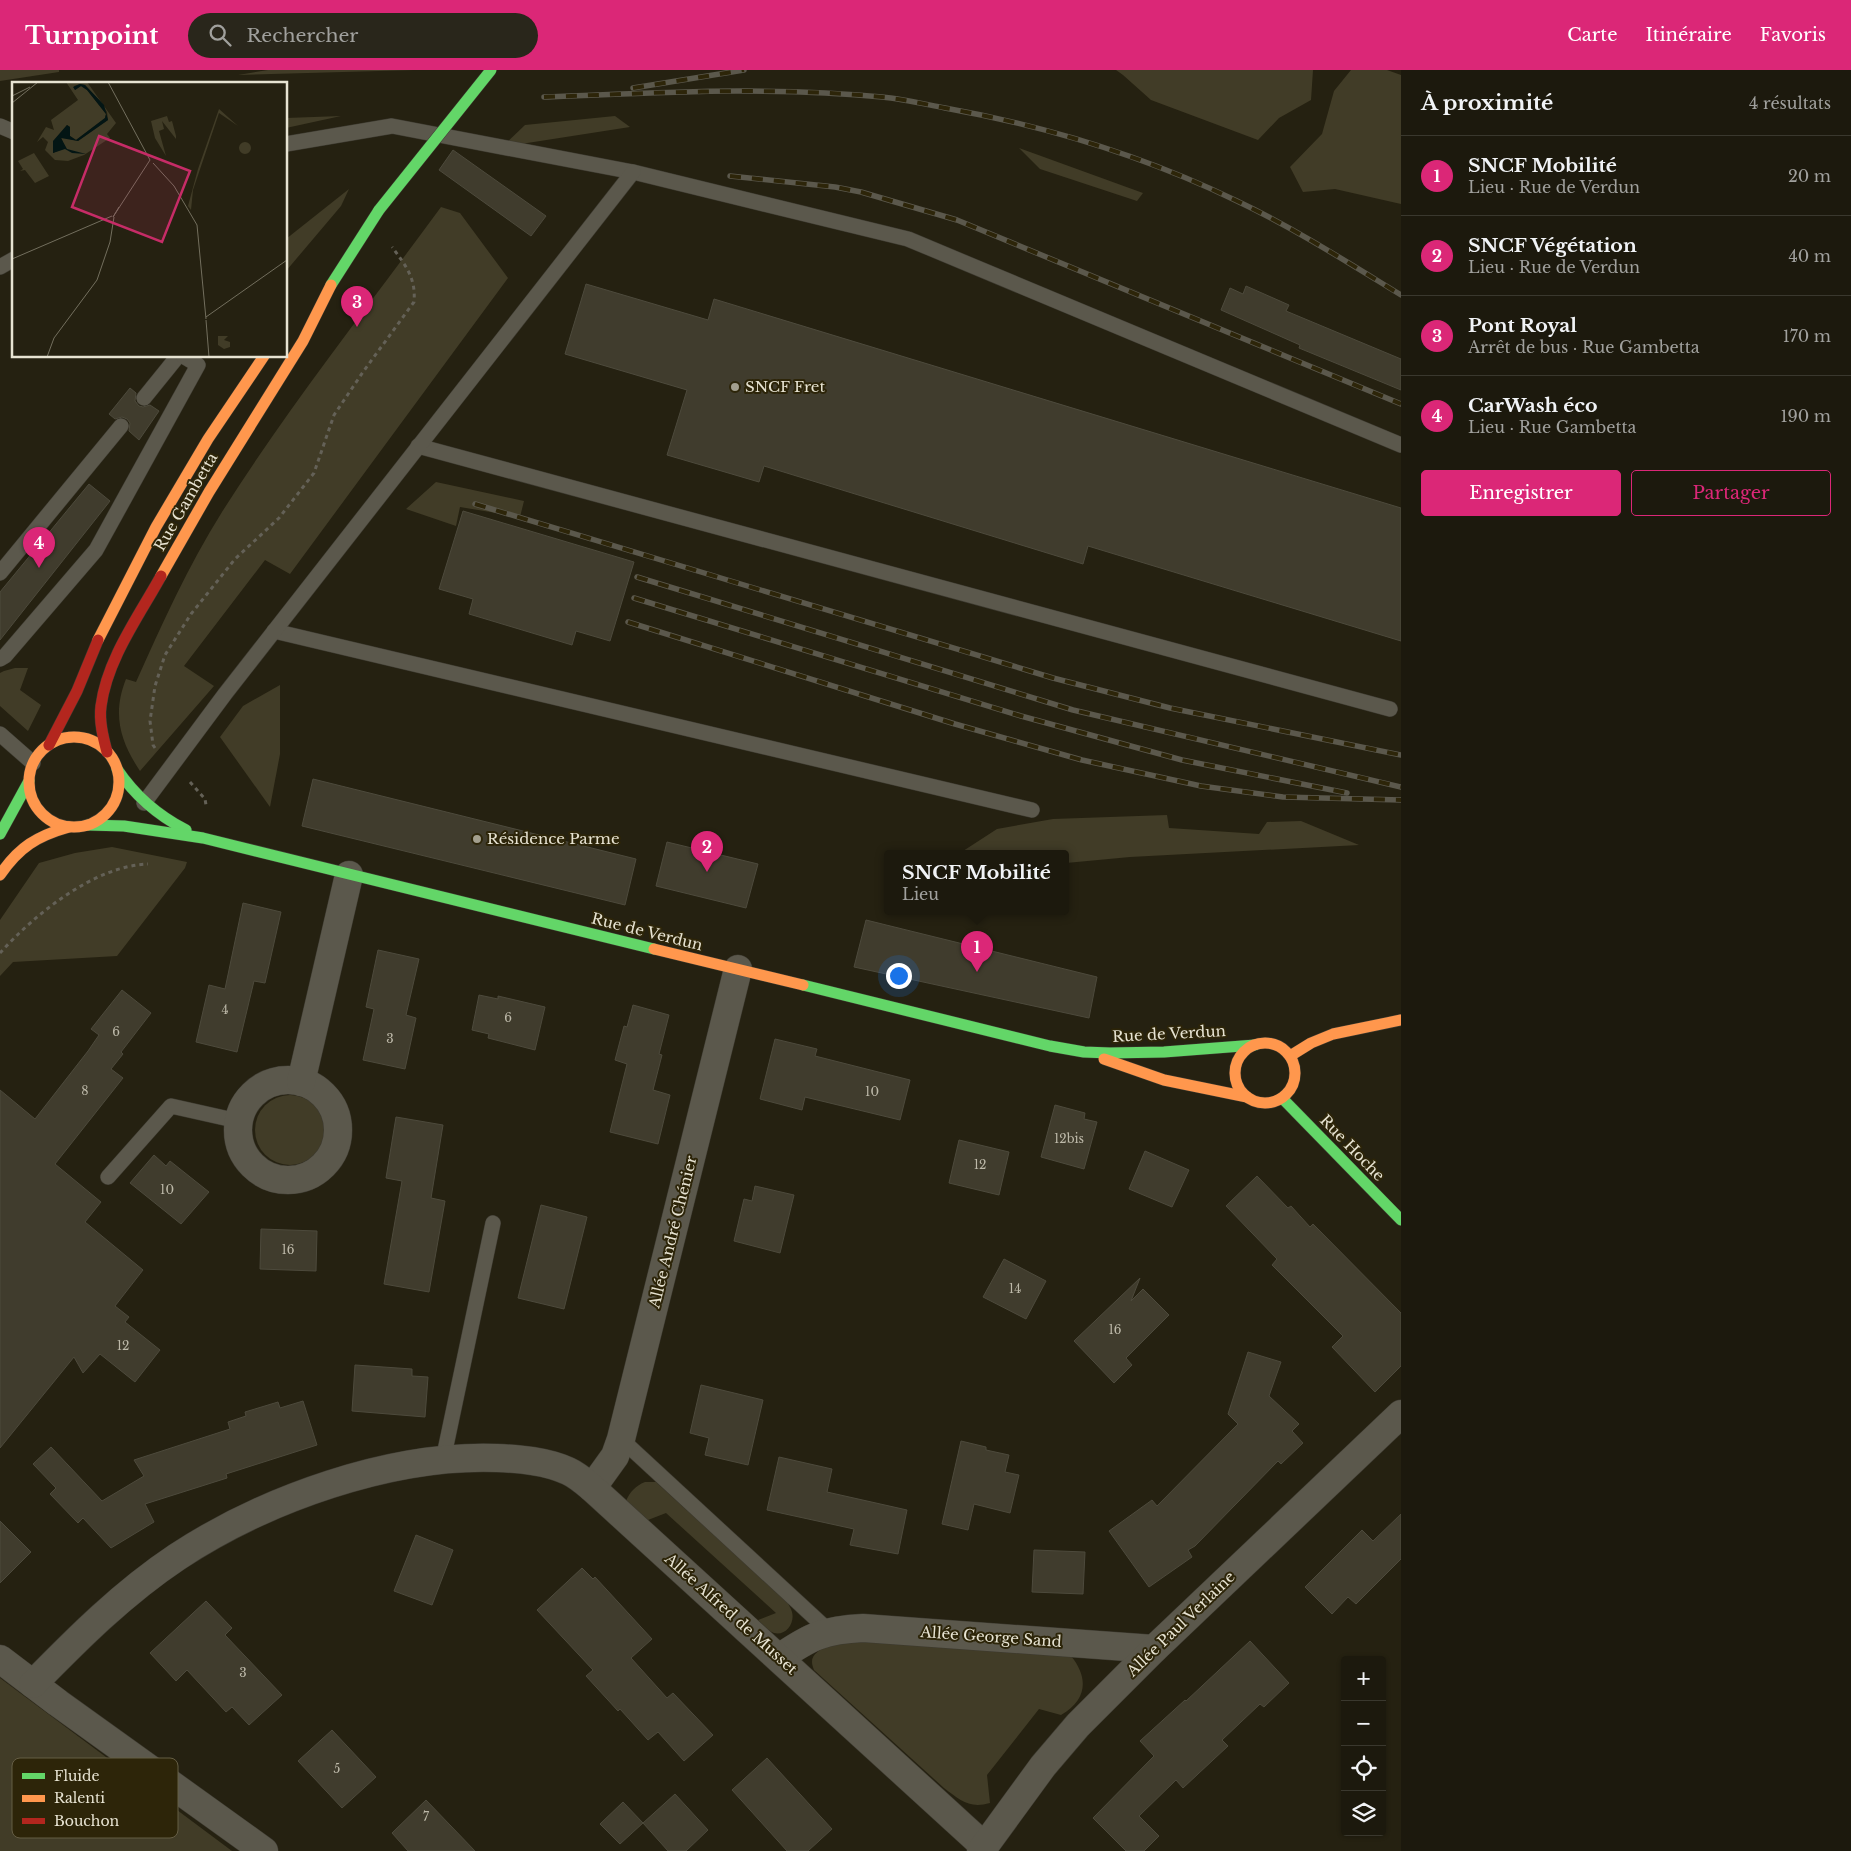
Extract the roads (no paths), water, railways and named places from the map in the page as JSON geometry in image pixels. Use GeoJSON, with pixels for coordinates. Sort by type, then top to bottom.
{"type":"FeatureCollection","features":[{"type":"Feature","properties":{"kind":"main road","name":"Rue Gambetta"},"geometry":{"type":"LineString","coordinates":[[107,752],[102,732],[102,700],[107,680],[122,646],[209,492],[303,341],[334,279],[379,210],[491,70]]}},
{"type":"Feature","properties":{"kind":"main road","name":"Rue Gambetta"},"geometry":{"type":"LineString","coordinates":[[308,306],[334,279]]}},
{"type":"Feature","properties":{"kind":"main road","name":"Rue Gambetta"},"geometry":{"type":"LineString","coordinates":[[49,745],[77,691],[101,632],[156,527],[208,439],[263,358]]}},
{"type":"Feature","properties":{"kind":"main road"},"geometry":{"type":"LineString","coordinates":[[0,834],[29,781],[33,763],[49,745],[59,740],[76,738],[93,742],[107,752],[117,769],[118,786],[114,803],[103,817],[88,825],[69,827],[42,835],[25,845],[12,858],[0,875]]}},
{"type":"Feature","properties":{"kind":"main road","name":"Rue de Verdun"},"geometry":{"type":"LineString","coordinates":[[117,769],[128,787],[144,802],[174,823],[203,838]]}},
{"type":"Feature","properties":{"kind":"main road"},"geometry":{"type":"LineString","coordinates":[[29,781],[32,799],[38,810],[52,822],[69,827]]}},
{"type":"Feature","properties":{"kind":"main road","name":"Rue de Verdun"},"geometry":{"type":"LineString","coordinates":[[88,825],[124,826],[203,838],[1041,1044],[1084,1052],[1164,1080],[1247,1097]]}},
{"type":"Feature","properties":{"kind":"main road"},"geometry":{"type":"LineString","coordinates":[[1290,1056],[1311,1043],[1333,1034],[1401,1020]]}},
{"type":"Feature","properties":{"kind":"main road"},"geometry":{"type":"LineString","coordinates":[[1255,1044],[1274,1044],[1290,1056],[1295,1069],[1294,1079],[1288,1092],[1282,1098],[1274,1102],[1264,1103],[1255,1101],[1247,1097],[1238,1085],[1235,1071],[1237,1062],[1242,1053],[1255,1044]]}},
{"type":"Feature","properties":{"kind":"main road","name":"Rue de Verdun"},"geometry":{"type":"LineString","coordinates":[[1084,1052],[1164,1052],[1255,1044]]}},
{"type":"Feature","properties":{"kind":"main road","name":"Rue Hoche"},"geometry":{"type":"LineString","coordinates":[[1282,1098],[1401,1220]]}},
{"type":"Feature","properties":{"kind":"street"},"geometry":{"type":"LineString","coordinates":[[301,1082],[350,875]]}},
{"type":"Feature","properties":{"kind":"street","name":"Allée André Chénier"},"geometry":{"type":"LineString","coordinates":[[592,1488],[614,1456],[621,1439],[738,969]]}},
{"type":"Feature","properties":{"kind":"street"},"geometry":{"type":"LineString","coordinates":[[285,1080],[301,1082],[323,1094],[332,1108],[338,1123],[337,1139],[335,1148],[327,1162],[315,1173],[292,1181],[276,1180],[262,1174],[247,1160],[240,1148],[237,1135],[238,1122],[248,1099],[261,1088],[285,1080]]}},
{"type":"Feature","properties":{"kind":"street","name":"Allée Paul Verlaine"},"geometry":{"type":"LineString","coordinates":[[982,1849],[1043,1766],[1078,1725],[1154,1649],[1401,1414]]}},
{"type":"Feature","properties":{"kind":"street","name":"Allée Alfred de Musset"},"geometry":{"type":"LineString","coordinates":[[33,1684],[105,1612],[178,1556],[234,1524],[282,1502],[322,1486],[384,1470],[443,1460],[488,1458],[530,1461],[568,1470],[592,1488],[779,1658],[982,1849]]}},
{"type":"Feature","properties":{"kind":"street","name":"Allée George Sand"},"geometry":{"type":"LineString","coordinates":[[779,1658],[812,1637],[829,1631],[880,1629],[1154,1649]]}},
{"type":"Feature","properties":{"kind":"street"},"geometry":{"type":"LineString","coordinates":[[0,1659],[135,1758]]}},
{"type":"Feature","properties":{"kind":"street"},"geometry":{"type":"LineString","coordinates":[[178,1789],[264,1851]]}},
{"type":"Feature","properties":{"kind":"lane"},"geometry":{"type":"LineString","coordinates":[[0,126],[12,131]]}},
{"type":"Feature","properties":{"kind":"lane"},"geometry":{"type":"LineString","coordinates":[[288,144],[392,126],[633,172],[908,239],[1401,446]]}},
{"type":"Feature","properties":{"kind":"lane"},"geometry":{"type":"LineString","coordinates":[[144,802],[274,631],[633,172]]}},
{"type":"Feature","properties":{"kind":"lane"},"geometry":{"type":"LineString","coordinates":[[0,267],[12,260]]}},
{"type":"Feature","properties":{"kind":"lane"},"geometry":{"type":"LineString","coordinates":[[144,398],[176,358]]}},
{"type":"Feature","properties":{"kind":"lane"},"geometry":{"type":"LineString","coordinates":[[0,659],[5,656],[96,550],[198,365],[186,358]]}},
{"type":"Feature","properties":{"kind":"lane"},"geometry":{"type":"LineString","coordinates":[[0,573],[121,426]]}},
{"type":"Feature","properties":{"kind":"lane"},"geometry":{"type":"LineString","coordinates":[[418,446],[1390,710]]}},
{"type":"Feature","properties":{"kind":"lane"},"geometry":{"type":"LineString","coordinates":[[274,631],[1032,810]]}},
{"type":"Feature","properties":{"kind":"lane"},"geometry":{"type":"LineString","coordinates":[[0,734],[33,763]]}},
{"type":"Feature","properties":{"kind":"lane"},"geometry":{"type":"LineString","coordinates":[[108,1177],[171,1106],[238,1122]]}},
{"type":"Feature","properties":{"kind":"lane"},"geometry":{"type":"LineString","coordinates":[[443,1460],[493,1223]]}},
{"type":"Feature","properties":{"kind":"lane"},"geometry":{"type":"LineString","coordinates":[[621,1439],[829,1631]]}},
{"type":"Feature","properties":{"kind":"railway"},"geometry":{"type":"LineString","coordinates":[[633,88],[744,70]]}},
{"type":"Feature","properties":{"kind":"railway"},"geometry":{"type":"LineString","coordinates":[[544,97],[713,91],[798,92],[882,97],[983,115],[1094,144],[1202,185],[1279,222],[1401,295]]}},
{"type":"Feature","properties":{"kind":"railway"},"geometry":{"type":"LineString","coordinates":[[730,176],[835,187],[861,192],[957,220],[1401,404]]}},
{"type":"Feature","properties":{"kind":"railway"},"geometry":{"type":"LineString","coordinates":[[475,504],[1053,678],[1170,708],[1401,755]]}},
{"type":"Feature","properties":{"kind":"railway"},"geometry":{"type":"LineString","coordinates":[[637,577],[1073,710],[1401,787]]}},
{"type":"Feature","properties":{"kind":"railway"},"geometry":{"type":"LineString","coordinates":[[634,598],[1021,716],[1182,760],[1347,793]]}},
{"type":"Feature","properties":{"kind":"railway"},"geometry":{"type":"LineString","coordinates":[[628,622],[955,724],[1082,760],[1201,786],[1283,797],[1401,800]]}},
{"type":"Feature","properties":{"kind":"place","name":"Pont Royal"},"geometry":{"type":"Point","coordinates":[357,327]}},
{"type":"Feature","properties":{"kind":"place","name":"SNCF Fret"},"geometry":{"type":"Point","coordinates":[735,387]}},
{"type":"Feature","properties":{"kind":"place","name":"CarWash éco"},"geometry":{"type":"Point","coordinates":[39,568]}},
{"type":"Feature","properties":{"kind":"place","name":"Résidence Parme"},"geometry":{"type":"Point","coordinates":[477,839]}},
{"type":"Feature","properties":{"kind":"place","name":"SNCF Végétation"},"geometry":{"type":"Point","coordinates":[707,872]}},
{"type":"Feature","properties":{"kind":"place","name":"SNCF Mobilité"},"geometry":{"type":"Point","coordinates":[977,972]}}]}
